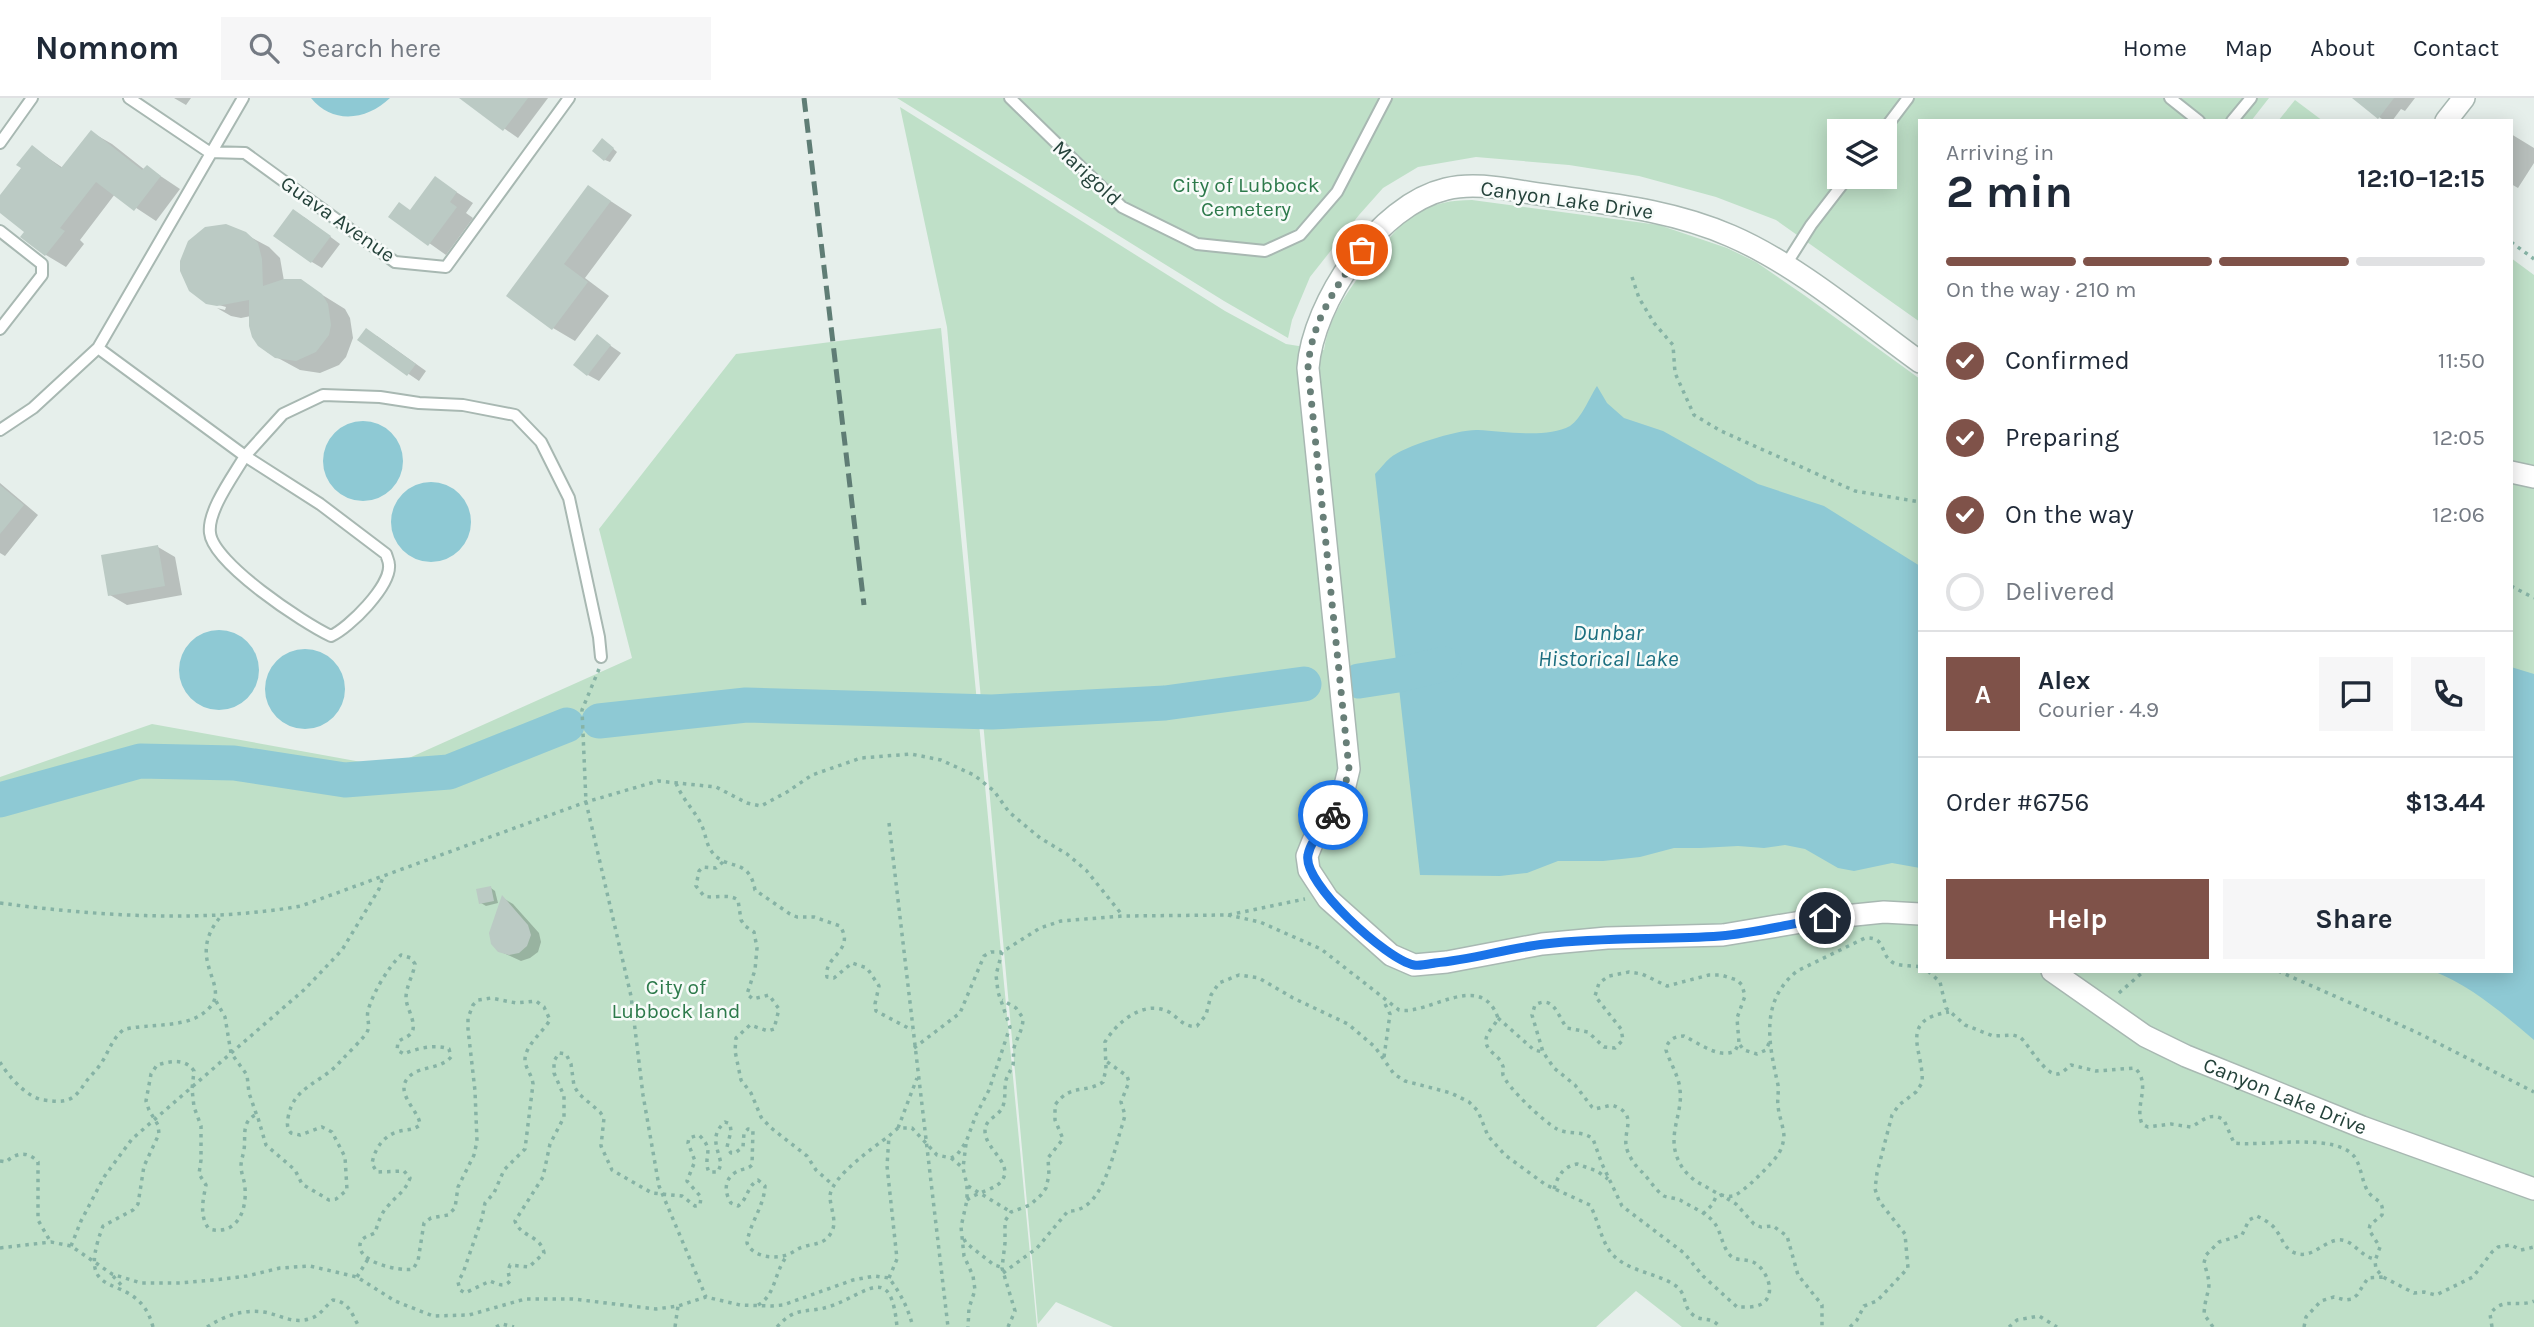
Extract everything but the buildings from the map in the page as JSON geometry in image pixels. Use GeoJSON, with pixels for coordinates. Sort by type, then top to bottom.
{"type":"FeatureCollection","features":[{"type":"Feature","properties":{"kind":"street"},"geometry":{"type":"LineString","coordinates":[[2448,119],[2464,98]]}},
{"type":"Feature","properties":{"kind":"street","name":"Canyon Lake Drive"},"geometry":{"type":"LineString","coordinates":[[1918,361],[1785,266],[1732,236],[1659,211],[1480,186],[1444,189],[1414,203],[1388,221],[1362,250],[1333,290],[1323,310],[1309,352],[1308,368],[1349,769],[1341,802],[1313,841],[1307,856],[1308,870],[1328,899],[1391,955],[1414,965],[1447,962],[1542,944],[1607,938],[1723,935],[1825,918],[1884,912],[1918,914]]}},
{"type":"Feature","properties":{"kind":"street"},"geometry":{"type":"LineString","coordinates":[[2513,472],[2534,477]]}},
{"type":"Feature","properties":{"kind":"street","name":"Canyon Lake Drive"},"geometry":{"type":"LineString","coordinates":[[2055,973],[2144,1035],[2223,1073],[2534,1189]]}},
{"type":"Feature","properties":{"kind":"lane"},"geometry":{"type":"LineString","coordinates":[[0,143],[32,98]]}},
{"type":"Feature","properties":{"kind":"lane"},"geometry":{"type":"LineString","coordinates":[[129,98],[209,152]]}},
{"type":"Feature","properties":{"kind":"lane"},"geometry":{"type":"LineString","coordinates":[[0,430],[33,408],[98,348],[209,152],[243,98]]}},
{"type":"Feature","properties":{"kind":"lane","name":"Guava Avenue"},"geometry":{"type":"LineString","coordinates":[[209,152],[245,153],[395,262],[446,267],[569,98]]}},
{"type":"Feature","properties":{"kind":"lane","name":"Marigold"},"geometry":{"type":"LineString","coordinates":[[1010,98],[1122,207],[1197,244],[1265,251],[1300,235],[1337,192],[1386,98]]}},
{"type":"Feature","properties":{"kind":"lane"},"geometry":{"type":"LineString","coordinates":[[1892,119],[1908,98]]}},
{"type":"Feature","properties":{"kind":"lane"},"geometry":{"type":"LineString","coordinates":[[2170,98],[2197,119]]}},
{"type":"Feature","properties":{"kind":"lane"},"geometry":{"type":"LineString","coordinates":[[2234,119],[2250,98]]}},
{"type":"Feature","properties":{"kind":"lane"},"geometry":{"type":"LineString","coordinates":[[1785,266],[1811,225],[1839,189]]}},
{"type":"Feature","properties":{"kind":"lane"},"geometry":{"type":"LineString","coordinates":[[0,329],[42,275],[42,264],[1,233]]}},
{"type":"Feature","properties":{"kind":"lane"},"geometry":{"type":"LineString","coordinates":[[98,348],[246,456],[320,504],[386,554],[389,565],[380,588],[361,612],[341,631],[331,636],[273,598],[223,559],[214,546],[209,532],[215,508],[246,456],[283,414],[323,396],[380,397],[419,403],[463,405],[515,415],[541,442],[569,498],[601,657]]}},
{"type":"Feature","properties":{"kind":"path"},"geometry":{"type":"LineString","coordinates":[[2513,243],[2534,259]]}},
{"type":"Feature","properties":{"kind":"path"},"geometry":{"type":"LineString","coordinates":[[1632,278],[1639,298],[1654,323],[1673,345],[1675,373],[1694,415],[1720,431],[1855,491],[1918,502]]}},
{"type":"Feature","properties":{"kind":"path"},"geometry":{"type":"LineString","coordinates":[[2513,587],[2534,598]]}},
{"type":"Feature","properties":{"kind":"path"},"geometry":{"type":"LineString","coordinates":[[601,657],[595,682],[582,710],[586,802],[631,996],[643,1095],[663,1195],[706,1297]]}},
{"type":"Feature","properties":{"kind":"path"},"geometry":{"type":"LineString","coordinates":[[0,903],[73,913],[257,914],[301,906],[586,802],[658,781],[716,787],[747,803],[761,806],[787,793],[812,775],[861,758],[911,754],[941,760],[974,775],[994,791],[1009,812],[1040,838],[1067,854],[1086,870],[1123,916]]}},
{"type":"Feature","properties":{"kind":"path"},"geometry":{"type":"LineString","coordinates":[[676,783],[702,827],[712,852],[723,862],[737,864],[747,870],[755,890],[797,917],[814,916],[840,926],[845,936],[843,944],[827,967],[827,977],[834,978],[852,963],[867,968],[879,986],[874,1004],[876,1011],[912,1030]]}},
{"type":"Feature","properties":{"kind":"path"},"geometry":{"type":"LineString","coordinates":[[889,823],[948,1327]]}},
{"type":"Feature","properties":{"kind":"path"},"geometry":{"type":"LineString","coordinates":[[723,862],[716,868],[703,867],[699,871],[696,886],[704,896],[727,896],[738,900],[741,920],[754,932],[757,948],[755,970],[747,995],[752,999],[769,995],[779,1009],[775,1029],[768,1031],[750,1025],[736,1038],[735,1051],[741,1080],[751,1093],[761,1117],[807,1156],[816,1170],[833,1185]]}},
{"type":"Feature","properties":{"kind":"path"},"geometry":{"type":"LineString","coordinates":[[71,1246],[72,1238],[104,1177],[132,1139],[306,989],[342,950],[379,889],[383,877]]}},
{"type":"Feature","properties":{"kind":"path"},"geometry":{"type":"LineString","coordinates":[[914,1048],[960,1013],[984,956],[991,952],[1002,952],[1040,928],[1061,921],[1123,916],[1228,915],[1307,898],[1328,899]]}},
{"type":"Feature","properties":{"kind":"path"},"geometry":{"type":"LineString","coordinates":[[222,915],[209,932],[205,951],[215,985],[218,1009],[225,1017],[231,1053],[247,1075],[249,1093],[266,1145],[295,1170],[302,1184],[329,1200],[343,1196],[348,1188],[345,1157],[341,1146],[332,1132],[322,1127],[299,1135],[291,1133],[287,1126],[290,1106],[295,1097],[336,1066],[364,1037],[369,1029],[368,1010],[390,965],[401,955],[414,961],[415,968],[406,996],[407,1008],[413,1017],[413,1030],[411,1035],[398,1042],[397,1050],[404,1054],[419,1048],[446,1047],[451,1057],[445,1063],[409,1077],[405,1085],[406,1099],[420,1125],[414,1130],[393,1133],[382,1142],[374,1154],[372,1164],[377,1172],[404,1171],[410,1178],[401,1195],[388,1204],[375,1233],[362,1241],[362,1251],[368,1259],[403,1270],[413,1269],[418,1261],[424,1223],[431,1218],[447,1215],[455,1208],[458,1187],[474,1155],[477,1141],[468,1018],[473,1005],[484,999],[516,1003],[536,1001],[544,1007],[550,1020],[525,1056],[533,1084],[525,1149],[504,1170],[494,1193],[485,1203],[458,1282],[460,1290],[467,1292],[490,1281],[501,1286],[507,1285],[510,1282],[510,1265],[529,1267],[544,1253],[541,1244],[518,1228],[515,1221],[542,1177],[550,1144],[564,1117],[564,1096],[554,1073],[554,1061],[559,1053],[566,1054],[569,1059],[579,1094],[604,1118],[601,1146],[612,1170],[642,1189],[663,1195],[682,1196],[695,1206],[702,1202],[700,1194],[687,1181],[695,1161],[688,1143],[691,1136],[699,1135],[706,1143],[709,1155],[706,1168],[711,1174],[718,1172],[721,1164],[715,1147],[719,1127],[725,1122],[730,1124],[727,1147],[731,1153],[743,1147],[744,1133],[748,1129],[753,1130],[752,1165],[730,1177],[726,1189],[728,1200],[733,1205],[741,1204],[754,1182],[763,1182],[765,1191],[761,1207],[749,1228],[748,1248],[754,1253],[767,1256],[788,1255]]}},
{"type":"Feature","properties":{"kind":"path"},"geometry":{"type":"LineString","coordinates":[[1228,915],[1260,922],[1321,949],[1399,1010],[1407,1012],[1440,1000],[1475,996],[1491,1004],[1498,1018],[1534,1050],[1543,1052]]}},
{"type":"Feature","properties":{"kind":"path"},"geometry":{"type":"LineString","coordinates":[[1703,1214],[1716,1197],[1732,1196],[1741,1192],[1774,1160],[1783,1145],[1778,1087],[1771,1063],[1769,1040],[1770,1016],[1777,994],[1787,979],[1797,971],[1836,954],[1858,940],[1874,937],[1881,943],[1889,960],[1896,965],[1918,967]]}},
{"type":"Feature","properties":{"kind":"path"},"geometry":{"type":"LineString","coordinates":[[968,1327],[975,1284],[964,1256],[961,1218],[967,1200],[967,1185],[963,1168],[966,1142],[989,1090],[1010,1027],[1000,998],[996,975],[1002,952]]}},
{"type":"Feature","properties":{"kind":"path"},"geometry":{"type":"LineString","coordinates":[[1498,1018],[1487,1036],[1488,1049],[1501,1061],[1506,1079],[1532,1111],[1550,1125],[1565,1132],[1580,1133],[1593,1139],[1617,1197],[1628,1212],[1684,1253],[1703,1276],[1737,1307],[1762,1304],[1770,1292],[1766,1275],[1755,1263],[1730,1256],[1715,1224],[1703,1214],[1659,1191],[1640,1171],[1626,1149],[1625,1142],[1630,1125],[1626,1115],[1612,1105],[1595,1109],[1575,1085],[1554,1068],[1543,1052],[1532,1015],[1535,1004],[1544,1001],[1554,1006],[1567,1028],[1588,1032],[1604,1047],[1619,1047],[1623,1040],[1621,1029],[1614,1016],[1598,1000],[1595,992],[1603,980],[1629,972],[1642,974],[1667,986],[1709,975],[1721,975],[1737,980],[1745,990],[1736,1024],[1739,1044],[1744,1050],[1757,1055],[1766,1050],[1769,1040]]}},
{"type":"Feature","properties":{"kind":"path"},"geometry":{"type":"LineString","coordinates":[[1930,973],[1940,982],[1950,1012],[1965,1025],[1984,1034],[2020,1037],[2046,1069],[2054,1074],[2059,1074],[2071,1065],[2096,1071],[2135,1068],[2143,1083],[2140,1118],[2142,1124],[2148,1127],[2171,1124],[2191,1127],[2213,1115],[2224,1119],[2231,1141],[2237,1144],[2317,1142],[2340,1146],[2356,1159],[2369,1193],[2383,1205],[2382,1215],[2370,1225],[2369,1230],[2380,1247],[2376,1269],[2383,1277],[2414,1293],[2439,1295],[2473,1277],[2498,1247],[2511,1245],[2521,1250],[2534,1247]]}},
{"type":"Feature","properties":{"kind":"path"},"geometry":{"type":"LineString","coordinates":[[2105,1006],[2142,973]]}},
{"type":"Feature","properties":{"kind":"path"},"geometry":{"type":"LineString","coordinates":[[2282,973],[2416,1032],[2534,1092]]}},
{"type":"Feature","properties":{"kind":"path"},"geometry":{"type":"LineString","coordinates":[[1008,1327],[1015,1311],[1002,1268],[1004,1222],[1011,1212],[1035,1202],[1046,1188],[1049,1175],[1048,1158],[1063,1139],[1055,1120],[1055,1105],[1075,1088],[1097,1086],[1103,1082],[1105,1042],[1112,1031],[1128,1017],[1149,1009],[1166,1010],[1186,1026],[1197,1026],[1206,1016],[1214,988],[1227,978],[1239,975],[1270,983],[1293,998],[1348,1024],[1384,1057],[1394,1074],[1405,1081],[1451,1093],[1469,1102],[1478,1111],[1488,1136],[1505,1155],[1546,1185],[1590,1205],[1600,1232],[1615,1257],[1677,1287],[1683,1293],[1692,1315],[1713,1320],[1720,1327]]}},
{"type":"Feature","properties":{"kind":"path"},"geometry":{"type":"LineString","coordinates":[[967,1200],[976,1192],[998,1185],[1005,1171],[988,1143],[985,1124],[1003,1107],[1006,1080],[1013,1064],[1023,1018],[1016,1008],[1000,998]]}},
{"type":"Feature","properties":{"kind":"path"},"geometry":{"type":"LineString","coordinates":[[1381,998],[1390,1014],[1384,1057]]}},
{"type":"Feature","properties":{"kind":"path"},"geometry":{"type":"LineString","coordinates":[[0,1062],[11,1080],[38,1099],[61,1102],[73,1099],[102,1062],[122,1030],[175,1024],[208,1010],[215,999]]}},
{"type":"Feature","properties":{"kind":"path"},"geometry":{"type":"LineString","coordinates":[[1850,1327],[1864,1306],[1877,1301],[1908,1268],[1905,1234],[1879,1201],[1875,1189],[1877,1173],[1892,1115],[1922,1083],[1917,1031],[1928,1020],[1950,1012]]}},
{"type":"Feature","properties":{"kind":"path"},"geometry":{"type":"LineString","coordinates":[[1739,1044],[1735,1051],[1724,1053],[1704,1047],[1684,1036],[1669,1042],[1666,1050],[1680,1090],[1674,1140],[1676,1154],[1690,1177],[1735,1204],[1754,1224],[1761,1227],[1773,1226],[1787,1236],[1798,1275],[1822,1305],[1822,1327]]}},
{"type":"Feature","properties":{"kind":"path"},"geometry":{"type":"LineString","coordinates":[[1003,1273],[1037,1248],[1068,1211],[1084,1208],[1103,1187],[1125,1115],[1121,1102],[1129,1082],[1126,1076],[1110,1066],[1105,1059]]}},
{"type":"Feature","properties":{"kind":"path"},"geometry":{"type":"LineString","coordinates":[[126,1290],[102,1282],[94,1270],[94,1248],[103,1226],[133,1210],[138,1204],[144,1166],[159,1134],[158,1125],[146,1101],[151,1074],[157,1065],[179,1061],[190,1065],[194,1071],[194,1107],[201,1126],[199,1174],[206,1188],[202,1198],[202,1213],[205,1225],[212,1230],[234,1226],[243,1213],[245,1187],[240,1163],[244,1133],[249,1119],[255,1115],[258,1118]]}},
{"type":"Feature","properties":{"kind":"path"},"geometry":{"type":"LineString","coordinates":[[756,1306],[769,1296],[780,1264],[788,1255],[803,1247],[822,1242],[831,1234],[834,1223],[830,1195],[833,1185],[867,1152],[898,1128],[917,1076]]}},
{"type":"Feature","properties":{"kind":"path"},"geometry":{"type":"LineString","coordinates":[[898,1128],[912,1128],[937,1155],[957,1155],[966,1142]]}},
{"type":"Feature","properties":{"kind":"path"},"geometry":{"type":"LineString","coordinates":[[889,1136],[887,1166],[897,1259],[890,1280],[897,1327]]}},
{"type":"Feature","properties":{"kind":"path"},"geometry":{"type":"LineString","coordinates":[[0,1161],[6,1162],[21,1153],[30,1155],[38,1162],[38,1220],[51,1242]]}},
{"type":"Feature","properties":{"kind":"path"},"geometry":{"type":"LineString","coordinates":[[951,1157],[963,1168]]}},
{"type":"Feature","properties":{"kind":"path"},"geometry":{"type":"LineString","coordinates":[[1554,1189],[1563,1169],[1577,1164],[1597,1171],[1611,1182]]}},
{"type":"Feature","properties":{"kind":"path"},"geometry":{"type":"LineString","coordinates":[[967,1185],[1011,1212]]}},
{"type":"Feature","properties":{"kind":"path"},"geometry":{"type":"LineString","coordinates":[[2213,1327],[2204,1314],[2211,1281],[2203,1263],[2206,1255],[2223,1239],[2242,1235],[2252,1218],[2257,1216],[2268,1222],[2285,1246],[2294,1252],[2309,1254],[2339,1240],[2354,1245],[2364,1256],[2376,1258]]}},
{"type":"Feature","properties":{"kind":"path"},"geometry":{"type":"LineString","coordinates":[[963,1237],[966,1243],[1002,1268]]}},
{"type":"Feature","properties":{"kind":"path"},"geometry":{"type":"LineString","coordinates":[[0,1248],[51,1242],[71,1246],[111,1274],[141,1283],[180,1283],[310,1266],[358,1277],[395,1301],[433,1316],[469,1315],[525,1299],[573,1299],[656,1309],[678,1307],[706,1297],[756,1306],[783,1305],[835,1284],[866,1277],[882,1277],[890,1280],[909,1310],[913,1327]]}},
{"type":"Feature","properties":{"kind":"path"},"geometry":{"type":"LineString","coordinates":[[358,1277],[368,1259]]}},
{"type":"Feature","properties":{"kind":"path"},"geometry":{"type":"LineString","coordinates":[[111,1274],[147,1310],[153,1327]]}},
{"type":"Feature","properties":{"kind":"path"},"geometry":{"type":"LineString","coordinates":[[777,1327],[797,1311],[826,1308],[868,1288],[882,1277]]}},
{"type":"Feature","properties":{"kind":"path"},"geometry":{"type":"LineString","coordinates":[[2304,1327],[2306,1317],[2320,1301],[2334,1297],[2352,1299],[2368,1278],[2383,1277]]}},
{"type":"Feature","properties":{"kind":"path"},"geometry":{"type":"LineString","coordinates":[[868,1288],[883,1289],[893,1300]]}},
{"type":"Feature","properties":{"kind":"path"},"geometry":{"type":"LineString","coordinates":[[206,1327],[222,1317],[241,1313],[261,1312],[285,1320],[311,1318],[333,1300],[342,1301],[349,1307],[359,1327]]}},
{"type":"Feature","properties":{"kind":"path"},"geometry":{"type":"LineString","coordinates":[[2493,1327],[2490,1314],[2497,1307],[2511,1301],[2526,1304],[2534,1301]]}},
{"type":"Feature","properties":{"kind":"path"},"geometry":{"type":"LineString","coordinates":[[675,1327],[678,1307]]}},
{"type":"Feature","properties":{"kind":"path"},"geometry":{"type":"LineString","coordinates":[[2009,1327],[2017,1320],[2039,1316],[2057,1327]]}},
{"type":"Feature","properties":{"kind":"path"},"geometry":{"type":"LineString","coordinates":[[496,1327],[502,1324],[514,1327]]}},
{"type":"Feature","properties":{"kind":"green space","name":"City of Lubbock Cemetery"},"geometry":{"type":"Polygon","coordinates":[[[897,98],[2269,98],[2253,119],[1918,119],[1918,321],[1776,220],[1716,197],[1639,176],[1569,165],[1476,157],[1418,167],[1383,188],[1310,277],[1292,320],[1288,338],[897,98]]]}},
{"type":"Feature","properties":{"kind":"green space"},"geometry":{"type":"Polygon","coordinates":[[[2295,100],[2320,119],[2280,119],[2295,100]]]}},
{"type":"Feature","properties":{"kind":"green space"},"geometry":{"type":"Polygon","coordinates":[[[900,107],[1225,311],[1286,344],[1324,350],[1337,310],[1352,286],[1400,227],[1415,214],[1436,205],[1472,200],[1659,225],[1727,248],[1756,262],[1918,378],[1918,973],[2513,973],[2513,259],[2534,275],[2534,1327],[1682,1327],[1636,1291],[1596,1327],[1113,1327],[1056,1302],[1038,1324],[947,327],[900,107]]]}},
{"type":"Feature","properties":{"kind":"green space","name":"City of Lubbock land"},"geometry":{"type":"Polygon","coordinates":[[[941,328],[1037,1327],[0,1327],[0,777],[152,724],[389,767],[632,658],[599,529],[736,354],[941,328]]]}},
{"type":"Feature","properties":{"kind":"water"},"geometry":{"type":"Polygon","coordinates":[[[311,98],[390,98],[361,115],[340,116],[320,107],[311,98]]]}},
{"type":"Feature","properties":{"kind":"water","name":"Dunbar Historical Lake"},"geometry":{"type":"Polygon","coordinates":[[[1597,386],[1607,403],[1624,418],[1663,431],[1758,484],[1824,506],[1918,565],[1918,868],[1892,863],[1854,871],[1838,868],[1805,849],[1785,845],[1764,848],[1674,848],[1640,857],[1603,861],[1558,861],[1527,873],[1500,876],[1420,875],[1375,474],[1397,453],[1445,435],[1469,430],[1537,433],[1560,430],[1570,426],[1585,408],[1597,386]]]}},
{"type":"Feature","properties":{"kind":"water"},"geometry":{"type":"Polygon","coordinates":[[[363,421],[378,424],[391,433],[400,446],[403,461],[400,476],[391,489],[378,498],[363,501],[348,498],[335,489],[326,476],[323,461],[326,446],[335,433],[348,424],[363,421]]]}},
{"type":"Feature","properties":{"kind":"water"},"geometry":{"type":"Polygon","coordinates":[[[431,482],[446,485],[459,494],[468,507],[471,522],[468,537],[459,550],[446,559],[431,562],[416,559],[403,550],[394,537],[391,522],[394,507],[403,494],[416,485],[431,482]]]}},
{"type":"Feature","properties":{"kind":"water"},"geometry":{"type":"Polygon","coordinates":[[[219,630],[234,633],[247,642],[256,655],[259,670],[256,685],[247,698],[234,707],[219,710],[204,707],[191,698],[182,685],[179,670],[182,655],[191,642],[204,633],[219,630]]]}},
{"type":"Feature","properties":{"kind":"water"},"geometry":{"type":"Polygon","coordinates":[[[305,649],[320,652],[333,661],[342,674],[345,689],[342,704],[333,717],[320,726],[305,729],[290,726],[277,717],[268,704],[265,689],[268,674],[277,661],[290,652],[305,649]]]}},
{"type":"Feature","properties":{"kind":"water"},"geometry":{"type":"Polygon","coordinates":[[[2513,668],[2534,674],[2534,1040],[2499,1011],[2438,973],[2513,973],[2513,668]]]}},
{"type":"Feature","properties":{"kind":"waterway"},"geometry":{"type":"LineString","coordinates":[[1359,681],[1444,664]]}},
{"type":"Feature","properties":{"kind":"waterway"},"geometry":{"type":"LineString","coordinates":[[599,721],[746,705],[992,712],[1165,703],[1304,684]]}},
{"type":"Feature","properties":{"kind":"waterway"},"geometry":{"type":"LineString","coordinates":[[0,800],[140,761],[234,763],[345,780],[449,772],[567,725]]}},
{"type":"Feature","properties":{"kind":"railway"},"geometry":{"type":"LineString","coordinates":[[804,98],[864,605]]}},
{"type":"Feature","properties":{"kind":"way so far"},"geometry":{"type":"LineString","coordinates":[[1333,815],[1341,802],[1349,769],[1308,368],[1309,352],[1323,310],[1333,290],[1362,250]]}},
{"type":"Feature","properties":{"kind":"route"},"geometry":{"type":"LineString","coordinates":[[1333,815],[1313,841],[1307,856],[1308,870],[1328,899],[1391,955],[1414,965],[1447,962],[1542,944],[1607,938],[1723,935],[1825,918]]}}]}
